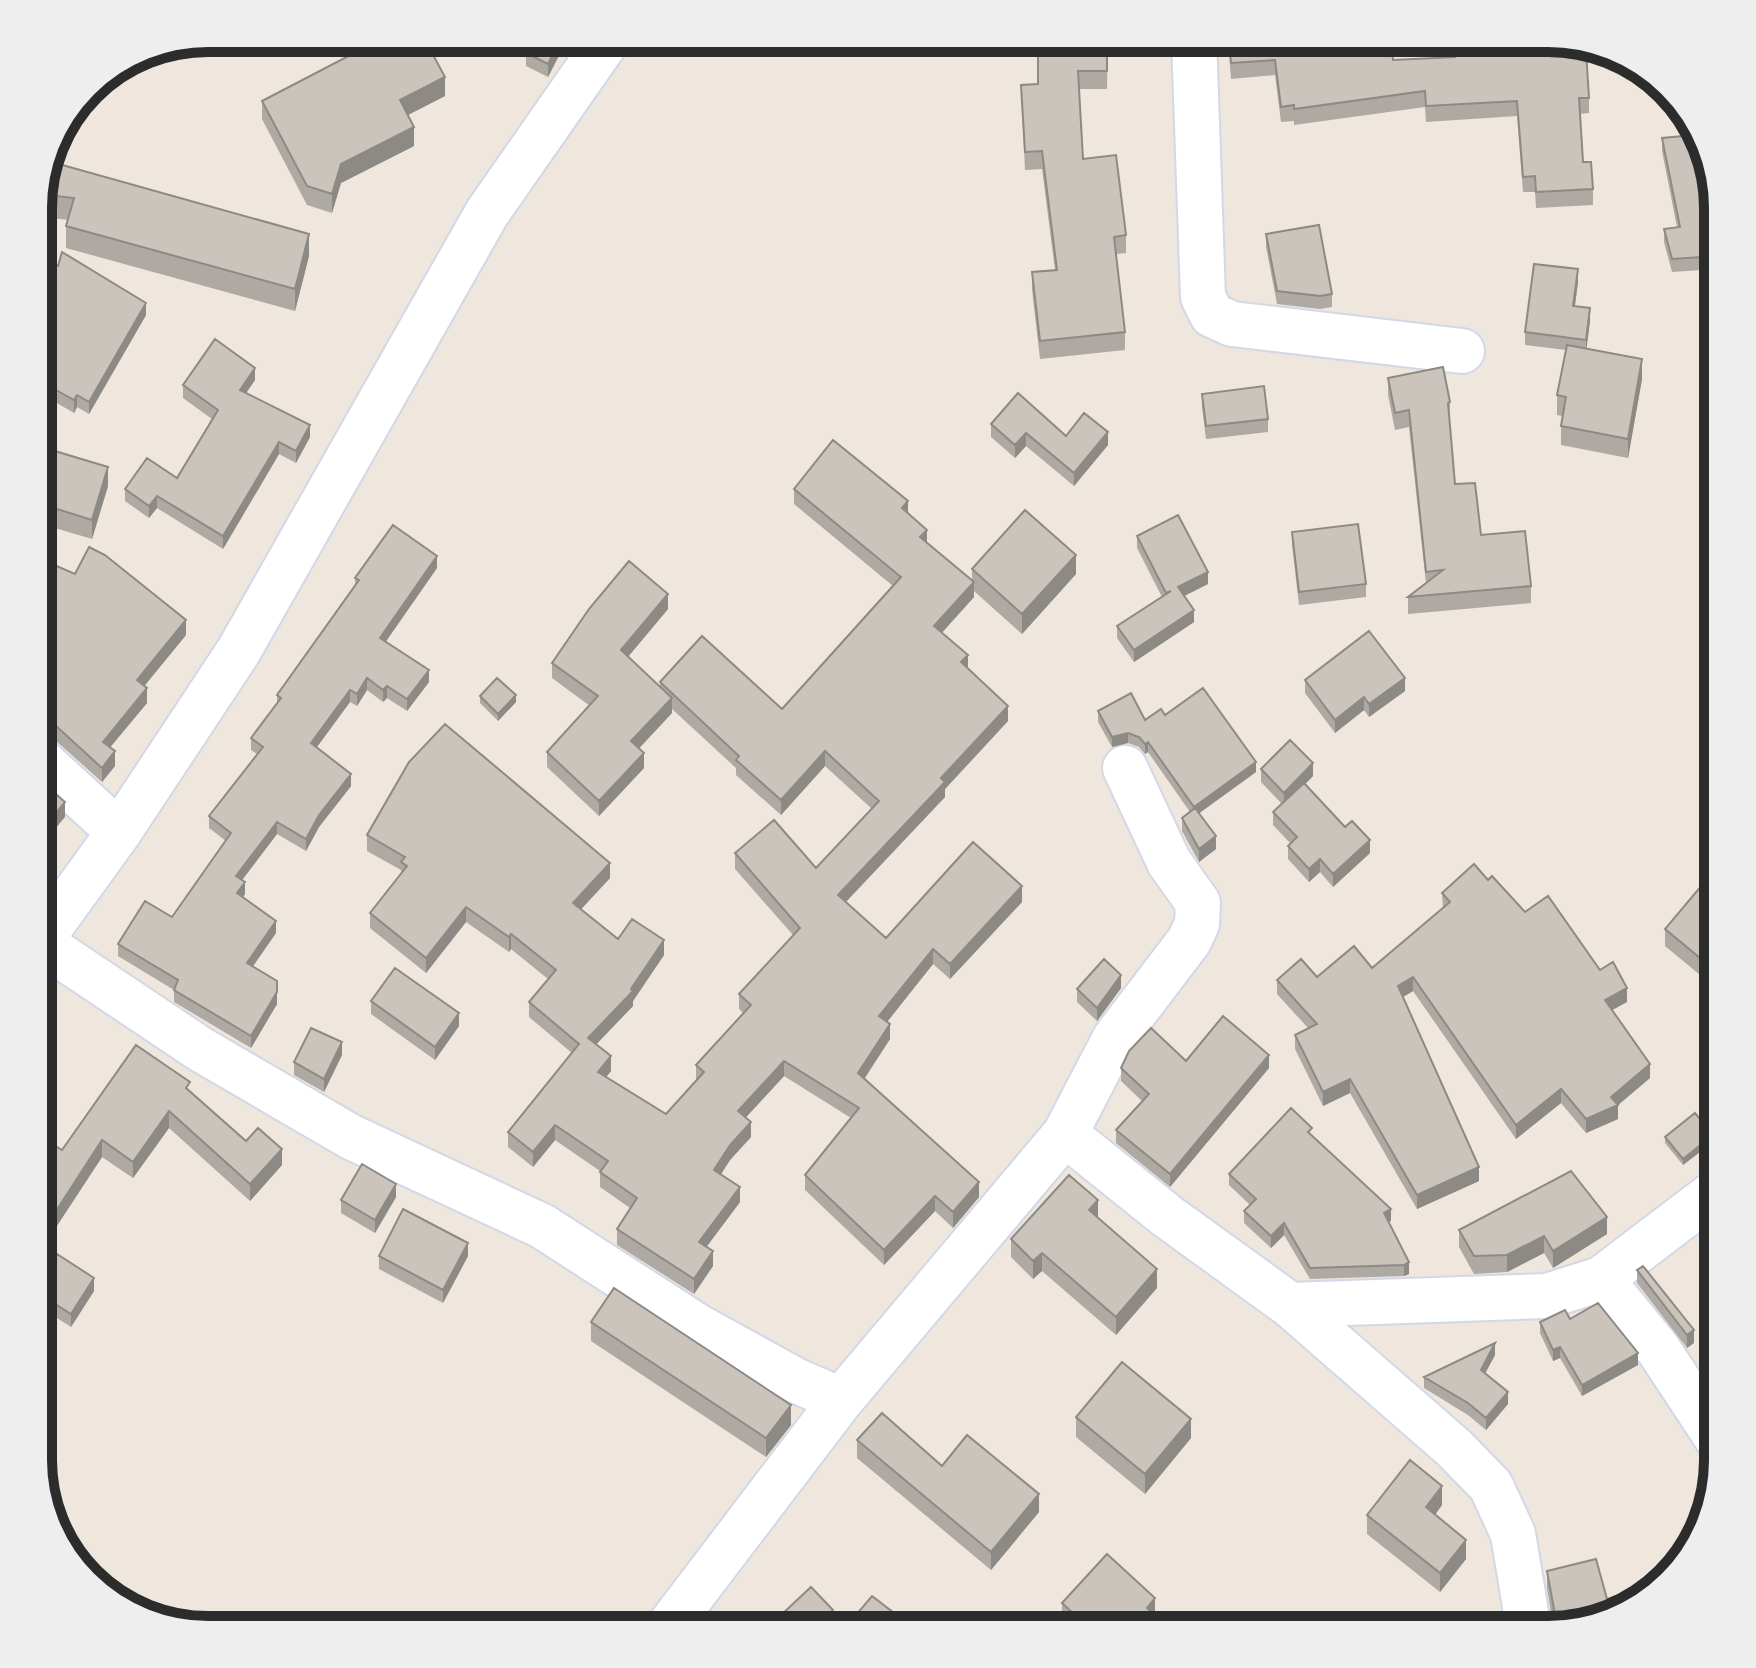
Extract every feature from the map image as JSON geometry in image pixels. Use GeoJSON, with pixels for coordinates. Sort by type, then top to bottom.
{"type":"FeatureCollection","features":[{"type":"Feature","properties":{"kind":"street"},"geometry":{"type":"LineString","coordinates":[[52,925],[119,832],[238,652],[487,213],[599,52]]}},
{"type":"Feature","properties":{"kind":"street"},"geometry":{"type":"LineString","coordinates":[[1194,52],[1203,297],[1212,315],[1232,324],[1462,351]]}},
{"type":"Feature","properties":{"kind":"street"},"geometry":{"type":"LineString","coordinates":[[677,1616],[841,1400],[1065,1134],[1115,1038],[1189,941],[1197,924],[1198,903],[1169,862],[1125,768]]}},
{"type":"Feature","properties":{"kind":"street"},"geometry":{"type":"LineString","coordinates":[[52,771],[119,832]]}},
{"type":"Feature","properties":{"kind":"street"},"geometry":{"type":"LineString","coordinates":[[52,952],[200,1049],[351,1137],[542,1226],[697,1326],[797,1381],[841,1400]]}},
{"type":"Feature","properties":{"kind":"street"},"geometry":{"type":"LineString","coordinates":[[1065,1134],[1167,1216],[1290,1305],[1454,1448],[1491,1486],[1513,1534],[1527,1616]]}},
{"type":"Feature","properties":{"kind":"street"},"geometry":{"type":"LineString","coordinates":[[1290,1305],[1547,1296],[1601,1279],[1704,1201]]}},
{"type":"Feature","properties":{"kind":"street"},"geometry":{"type":"LineString","coordinates":[[1601,1279],[1658,1349],[1704,1415]]}},
{"type":"Feature","properties":{"kind":"building"},"geometry":{"type":"Polygon","coordinates":[[[356,52],[432,52],[445,77],[400,100],[414,127],[341,164],[332,194],[307,186],[262,101],[356,52]]]}},
{"type":"Feature","properties":{"kind":"building"},"geometry":{"type":"Polygon","coordinates":[[[526,52],[554,52],[548,64],[526,52]]]}},
{"type":"Feature","properties":{"kind":"building"},"geometry":{"type":"Polygon","coordinates":[[[1038,52],[1107,52],[1107,71],[1078,71],[1083,159],[1116,155],[1126,235],[1114,237],[1125,332],[1040,341],[1032,272],[1057,270],[1042,151],[1025,152],[1021,85],[1038,84],[1038,52]]]}},
{"type":"Feature","properties":{"kind":"building"},"geometry":{"type":"Polygon","coordinates":[[[1230,52],[1392,52],[1393,60],[1455,57],[1454,52],[1559,52],[1586,57],[1589,98],[1579,98],[1583,162],[1591,162],[1593,189],[1536,192],[1535,176],[1523,177],[1517,101],[1426,106],[1425,91],[1294,109],[1294,105],[1281,107],[1275,60],[1231,63],[1230,52]]]}},
{"type":"Feature","properties":{"kind":"building"},"geometry":{"type":"Polygon","coordinates":[[[1686,136],[1696,158],[1704,198],[1704,257],[1672,259],[1664,229],[1680,227],[1662,138],[1686,136]]]}},
{"type":"Feature","properties":{"kind":"building"},"geometry":{"type":"Polygon","coordinates":[[[58,164],[309,234],[295,289],[66,226],[74,198],[52,196],[58,164]]]}},
{"type":"Feature","properties":{"kind":"building"},"geometry":{"type":"Polygon","coordinates":[[[1319,225],[1332,294],[1320,296],[1277,291],[1266,234],[1319,225]]]}},
{"type":"Feature","properties":{"kind":"building"},"geometry":{"type":"Polygon","coordinates":[[[62,252],[146,303],[89,402],[77,395],[74,400],[52,388],[52,264],[58,266],[62,252]]]}},
{"type":"Feature","properties":{"kind":"building"},"geometry":{"type":"Polygon","coordinates":[[[1534,264],[1578,269],[1573,306],[1590,308],[1586,340],[1525,332],[1534,264]]]}},
{"type":"Feature","properties":{"kind":"building"},"geometry":{"type":"Polygon","coordinates":[[[215,339],[255,368],[240,390],[310,425],[296,451],[279,442],[223,536],[157,496],[149,506],[125,489],[147,458],[177,478],[218,410],[183,385],[215,339]]]}},
{"type":"Feature","properties":{"kind":"building"},"geometry":{"type":"Polygon","coordinates":[[[1567,345],[1642,359],[1628,439],[1561,426],[1566,397],[1557,395],[1567,345]]]}},
{"type":"Feature","properties":{"kind":"building"},"geometry":{"type":"Polygon","coordinates":[[[1443,367],[1450,402],[1455,484],[1475,483],[1481,535],[1525,531],[1531,586],[1408,597],[1443,570],[1426,572],[1409,410],[1395,413],[1388,378],[1443,367]]]}},
{"type":"Feature","properties":{"kind":"building"},"geometry":{"type":"Polygon","coordinates":[[[1264,386],[1268,419],[1206,426],[1202,394],[1264,386]]]}},
{"type":"Feature","properties":{"kind":"building"},"geometry":{"type":"Polygon","coordinates":[[[1018,393],[1066,436],[1084,413],[1108,432],[1074,473],[1026,433],[1015,445],[991,424],[1018,393]]]}},
{"type":"Feature","properties":{"kind":"building"},"geometry":{"type":"Polygon","coordinates":[[[833,440],[908,501],[902,508],[927,530],[920,537],[974,582],[934,626],[968,655],[961,662],[1008,706],[941,778],[945,782],[838,895],[886,938],[973,842],[1022,886],[950,964],[933,949],[879,1016],[890,1024],[858,1073],[979,1182],[953,1212],[935,1196],[884,1250],[805,1175],[859,1108],[784,1061],[738,1111],[751,1122],[730,1145],[714,1170],[740,1187],[699,1242],[713,1251],[694,1279],[617,1229],[637,1198],[600,1172],[608,1161],[555,1125],[533,1152],[508,1132],[579,1044],[529,1002],[556,970],[511,934],[509,937],[466,907],[426,958],[370,913],[407,866],[401,862],[405,857],[367,835],[409,762],[445,724],[610,863],[573,903],[618,939],[632,919],[664,940],[631,989],[633,991],[588,1038],[611,1056],[598,1072],[666,1114],[704,1072],[696,1065],[751,1005],[739,994],[800,928],[735,853],[774,820],[816,868],[879,801],[825,751],[781,800],[736,760],[739,756],[660,682],[702,636],[782,709],[901,577],[794,489],[833,440]]]}},
{"type":"Feature","properties":{"kind":"building"},"geometry":{"type":"Polygon","coordinates":[[[52,450],[108,467],[92,520],[52,507],[52,450]]]}},
{"type":"Feature","properties":{"kind":"building"},"geometry":{"type":"Polygon","coordinates":[[[1025,510],[1076,555],[1022,614],[972,569],[1025,510]]]}},
{"type":"Feature","properties":{"kind":"building"},"geometry":{"type":"Polygon","coordinates":[[[1178,515],[1208,572],[1178,587],[1194,610],[1134,650],[1117,626],[1171,591],[1166,593],[1137,536],[1178,515]]]}},
{"type":"Feature","properties":{"kind":"building"},"geometry":{"type":"Polygon","coordinates":[[[1358,524],[1366,584],[1299,592],[1292,532],[1358,524]]]}},
{"type":"Feature","properties":{"kind":"building"},"geometry":{"type":"Polygon","coordinates":[[[393,525],[437,556],[380,638],[429,670],[407,699],[387,686],[383,690],[367,678],[357,694],[350,690],[311,743],[351,774],[319,815],[306,839],[277,822],[236,876],[245,882],[237,893],[276,921],[247,963],[277,981],[277,992],[251,1036],[174,990],[178,980],[118,944],[145,901],[172,917],[231,833],[209,816],[263,747],[251,738],[281,698],[277,695],[359,580],[355,578],[393,525]]]}},
{"type":"Feature","properties":{"kind":"building"},"geometry":{"type":"Polygon","coordinates":[[[89,547],[105,555],[186,620],[137,680],[147,688],[103,742],[115,751],[102,768],[52,723],[52,564],[75,574],[89,547]]]}},
{"type":"Feature","properties":{"kind":"building"},"geometry":{"type":"Polygon","coordinates":[[[629,561],[668,594],[621,650],[672,698],[631,741],[644,753],[599,801],[547,752],[598,696],[552,663],[589,609],[629,561]]]}},
{"type":"Feature","properties":{"kind":"building"},"geometry":{"type":"Polygon","coordinates":[[[1369,631],[1405,678],[1369,704],[1364,697],[1335,720],[1305,680],[1369,631]]]}},
{"type":"Feature","properties":{"kind":"building"},"geometry":{"type":"Polygon","coordinates":[[[497,678],[516,695],[498,714],[480,696],[497,678]]]}},
{"type":"Feature","properties":{"kind":"building"},"geometry":{"type":"Polygon","coordinates":[[[1203,688],[1256,762],[1194,807],[1148,742],[1145,744],[1139,737],[1128,733],[1112,737],[1098,711],[1131,693],[1145,720],[1161,709],[1165,715],[1203,688]]]}},
{"type":"Feature","properties":{"kind":"building"},"geometry":{"type":"Polygon","coordinates":[[[1290,740],[1313,763],[1284,793],[1261,769],[1290,740]]]}},
{"type":"Feature","properties":{"kind":"building"},"geometry":{"type":"Polygon","coordinates":[[[1304,783],[1345,827],[1352,821],[1370,840],[1333,874],[1320,859],[1309,869],[1288,846],[1297,837],[1273,812],[1304,783]]]}},
{"type":"Feature","properties":{"kind":"building"},"geometry":{"type":"Polygon","coordinates":[[[52,790],[65,802],[52,818],[52,790]]]}},
{"type":"Feature","properties":{"kind":"building"},"geometry":{"type":"Polygon","coordinates":[[[1195,808],[1216,836],[1199,849],[1182,818],[1195,808]]]}},
{"type":"Feature","properties":{"kind":"building"},"geometry":{"type":"Polygon","coordinates":[[[1474,864],[1488,880],[1492,876],[1525,912],[1548,896],[1600,970],[1613,962],[1627,988],[1605,1000],[1650,1064],[1611,1097],[1618,1105],[1586,1119],[1561,1089],[1516,1125],[1413,977],[1398,986],[1479,1167],[1417,1195],[1350,1079],[1323,1092],[1295,1035],[1317,1024],[1277,980],[1301,959],[1317,977],[1354,946],[1372,968],[1450,902],[1442,893],[1474,864]]]}},
{"type":"Feature","properties":{"kind":"building"},"geometry":{"type":"Polygon","coordinates":[[[1704,883],[1704,961],[1665,929],[1704,883]]]}},
{"type":"Feature","properties":{"kind":"building"},"geometry":{"type":"Polygon","coordinates":[[[1104,959],[1121,975],[1097,1008],[1077,989],[1104,959]]]}},
{"type":"Feature","properties":{"kind":"building"},"geometry":{"type":"Polygon","coordinates":[[[395,968],[459,1013],[435,1047],[371,1001],[395,968]]]}},
{"type":"Feature","properties":{"kind":"building"},"geometry":{"type":"Polygon","coordinates":[[[1223,1016],[1269,1055],[1170,1174],[1116,1130],[1149,1094],[1121,1068],[1129,1051],[1151,1028],[1186,1061],[1223,1016]]]}},
{"type":"Feature","properties":{"kind":"building"},"geometry":{"type":"Polygon","coordinates":[[[311,1028],[342,1042],[324,1079],[294,1062],[311,1028]]]}},
{"type":"Feature","properties":{"kind":"building"},"geometry":{"type":"Polygon","coordinates":[[[136,1045],[190,1082],[186,1088],[246,1141],[258,1128],[282,1149],[250,1184],[169,1111],[133,1162],[102,1140],[52,1217],[52,1144],[62,1150],[136,1045]]]}},
{"type":"Feature","properties":{"kind":"building"},"geometry":{"type":"Polygon","coordinates":[[[1291,1108],[1312,1128],[1308,1132],[1391,1209],[1384,1213],[1409,1262],[1404,1265],[1310,1268],[1284,1223],[1271,1236],[1244,1211],[1256,1199],[1229,1174],[1291,1108]]]}},
{"type":"Feature","properties":{"kind":"building"},"geometry":{"type":"Polygon","coordinates":[[[1695,1113],[1704,1124],[1704,1142],[1683,1159],[1665,1137],[1695,1113]]]}},
{"type":"Feature","properties":{"kind":"building"},"geometry":{"type":"Polygon","coordinates":[[[362,1164],[396,1184],[375,1220],[341,1200],[362,1164]]]}},
{"type":"Feature","properties":{"kind":"building"},"geometry":{"type":"Polygon","coordinates":[[[1571,1171],[1607,1217],[1553,1251],[1544,1236],[1507,1255],[1474,1256],[1459,1230],[1571,1171]]]}},
{"type":"Feature","properties":{"kind":"building"},"geometry":{"type":"Polygon","coordinates":[[[1069,1175],[1098,1200],[1089,1210],[1157,1269],[1116,1317],[1042,1253],[1033,1261],[1011,1239],[1069,1175]]]}},
{"type":"Feature","properties":{"kind":"building"},"geometry":{"type":"Polygon","coordinates":[[[403,1209],[468,1243],[443,1290],[379,1256],[403,1209]]]}},
{"type":"Feature","properties":{"kind":"building"},"geometry":{"type":"Polygon","coordinates":[[[57,1254],[94,1278],[71,1314],[52,1302],[52,1262],[57,1254]]]}},
{"type":"Feature","properties":{"kind":"building"},"geometry":{"type":"Polygon","coordinates":[[[1643,1266],[1694,1330],[1687,1335],[1637,1270],[1643,1266]]]}},
{"type":"Feature","properties":{"kind":"building"},"geometry":{"type":"Polygon","coordinates":[[[614,1288],[791,1405],[766,1438],[591,1322],[614,1288]]]}},
{"type":"Feature","properties":{"kind":"building"},"geometry":{"type":"Polygon","coordinates":[[[1598,1303],[1638,1353],[1582,1385],[1560,1347],[1553,1350],[1540,1322],[1565,1310],[1570,1319],[1598,1303]]]}},
{"type":"Feature","properties":{"kind":"building"},"geometry":{"type":"Polygon","coordinates":[[[1495,1343],[1481,1370],[1508,1392],[1486,1418],[1468,1403],[1424,1377],[1495,1343]]]}},
{"type":"Feature","properties":{"kind":"building"},"geometry":{"type":"Polygon","coordinates":[[[1122,1362],[1191,1419],[1145,1474],[1076,1417],[1122,1362]]]}},
{"type":"Feature","properties":{"kind":"building"},"geometry":{"type":"Polygon","coordinates":[[[882,1413],[942,1466],[967,1435],[1039,1494],[991,1552],[857,1440],[882,1413]]]}},
{"type":"Feature","properties":{"kind":"building"},"geometry":{"type":"Polygon","coordinates":[[[1410,1460],[1442,1486],[1426,1507],[1466,1540],[1440,1573],[1367,1515],[1410,1460]]]}},
{"type":"Feature","properties":{"kind":"building"},"geometry":{"type":"Polygon","coordinates":[[[1107,1554],[1155,1598],[1147,1608],[1156,1616],[1076,1616],[1062,1603],[1107,1554]]]}},
{"type":"Feature","properties":{"kind":"building"},"geometry":{"type":"Polygon","coordinates":[[[1596,1559],[1607,1599],[1631,1592],[1588,1611],[1553,1616],[1547,1571],[1596,1559]]]}},
{"type":"Feature","properties":{"kind":"building"},"geometry":{"type":"Polygon","coordinates":[[[811,1587],[833,1610],[826,1616],[780,1616],[811,1587]]]}},
{"type":"Feature","properties":{"kind":"building"},"geometry":{"type":"Polygon","coordinates":[[[872,1596],[894,1613],[892,1616],[855,1616],[872,1596]]]}}]}
